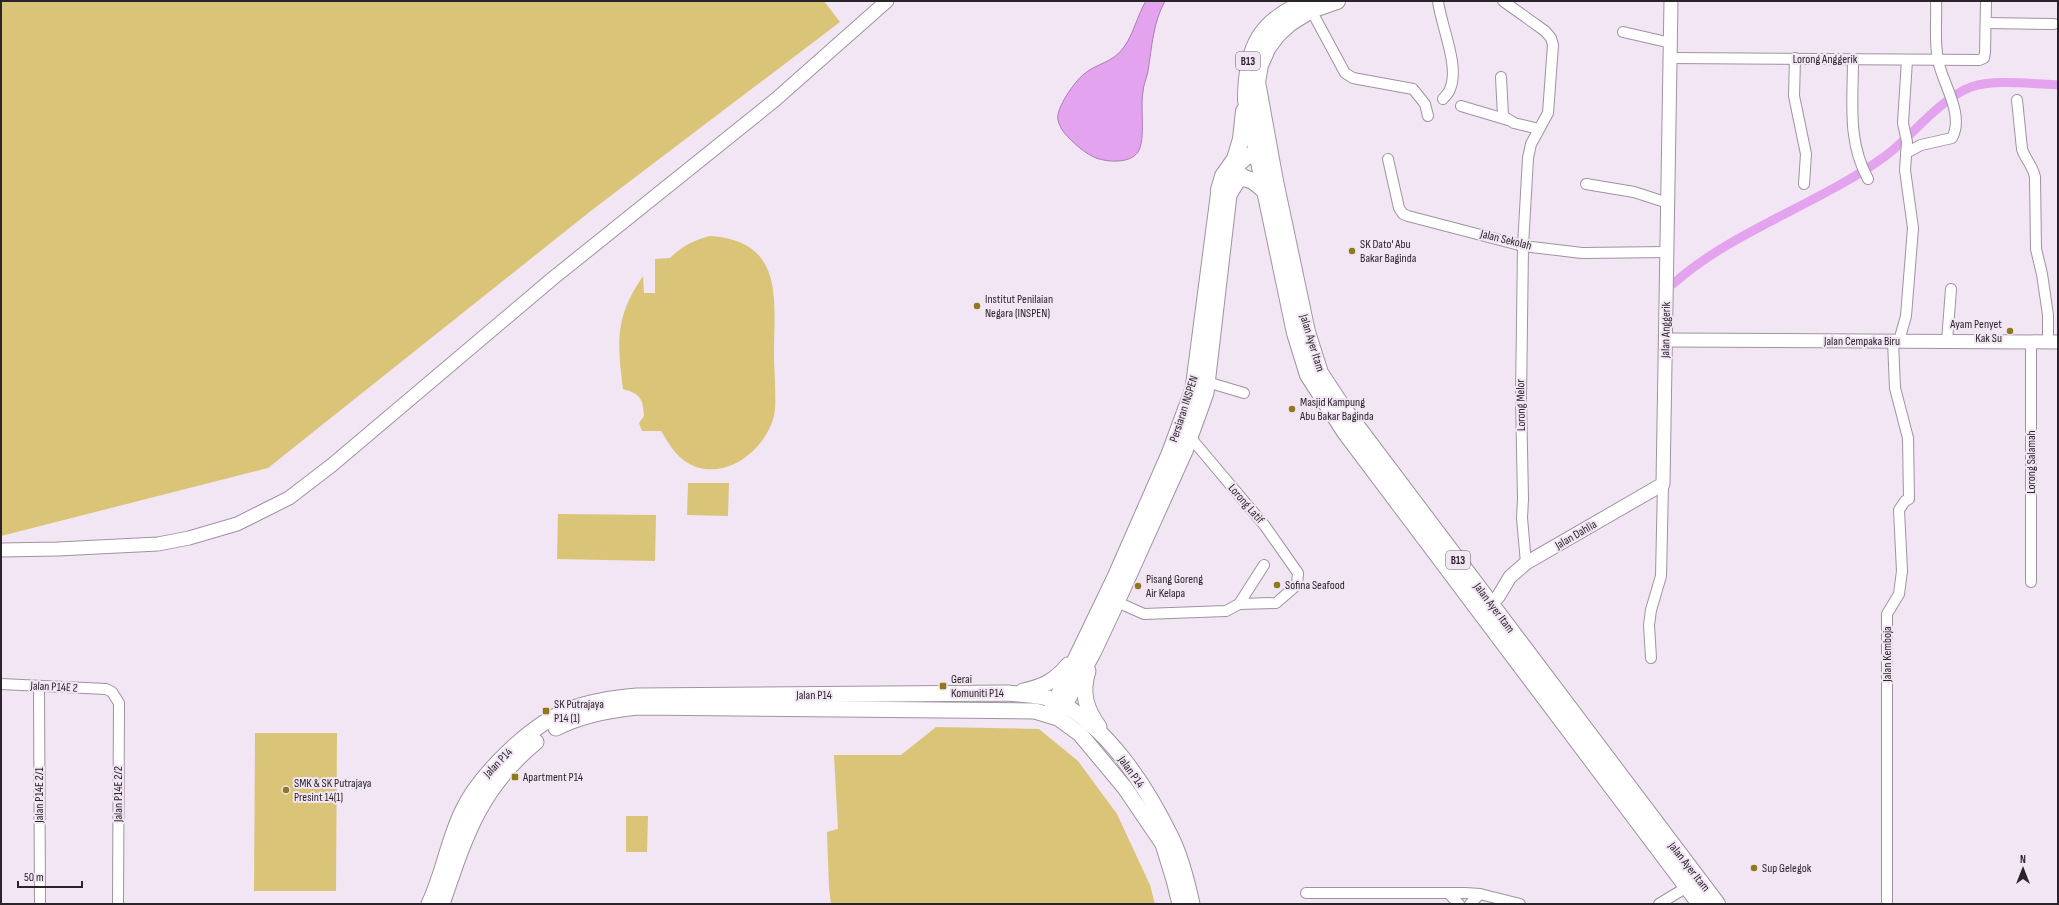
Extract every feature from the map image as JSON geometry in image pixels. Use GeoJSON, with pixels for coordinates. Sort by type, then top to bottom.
{"type":"FeatureCollection","features":[{"type":"Feature","properties":{"kind":"main road","name":"B13"},"geometry":{"type":"LineString","coordinates":[[1264,154],[1246,100],[1248,61],[1257,38],[1265,28],[1293,7],[1337,1]]}},
{"type":"Feature","properties":{"kind":"main road","name":"B13"},"geometry":{"type":"LineString","coordinates":[[1271,187],[1264,154],[1257,82],[1260,65],[1268,46],[1278,34],[1310,5]]}},
{"type":"Feature","properties":{"kind":"main road"},"geometry":{"type":"LineString","coordinates":[[1220,190],[1223,176],[1235,159],[1240,139],[1246,100]]}},
{"type":"Feature","properties":{"kind":"main road","name":"Persiaran INSPEN"},"geometry":{"type":"LineString","coordinates":[[1087,652],[1117,602],[1190,437],[1206,393],[1229,195],[1238,178],[1264,154]]}},
{"type":"Feature","properties":{"kind":"main road","name":"Persiaran INSPEN"},"geometry":{"type":"LineString","coordinates":[[1087,652],[1115,577],[1169,454],[1192,389],[1220,190],[1232,169],[1264,154]]}},
{"type":"Feature","properties":{"kind":"main road"},"geometry":{"type":"LineString","coordinates":[[1238,178],[1246,178],[1271,187]]}},
{"type":"Feature","properties":{"kind":"main road","name":"Jalan Ayer Itam"},"geometry":{"type":"LineString","coordinates":[[1271,187],[1307,332],[1320,373],[1343,408],[1365,435],[1717,904]]}},
{"type":"Feature","properties":{"kind":"main road","name":"Jalan Ayer Itam"},"geometry":{"type":"LineString","coordinates":[[1271,187],[1296,333],[1308,375],[1345,432],[1397,501],[1405,524],[1478,626],[1539,703],[1563,722],[1700,904]]}},
{"type":"Feature","properties":{"kind":"main road"},"geometry":{"type":"LineString","coordinates":[[1365,435],[1440,523],[1498,597],[1561,697]]}},
{"type":"Feature","properties":{"kind":"main road"},"geometry":{"type":"LineString","coordinates":[[1008,693],[1043,686],[1059,676],[1087,652]]}},
{"type":"Feature","properties":{"kind":"main road"},"geometry":{"type":"LineString","coordinates":[[1056,710],[1087,652]]}},
{"type":"Feature","properties":{"kind":"main road"},"geometry":{"type":"LineString","coordinates":[[1087,652],[1083,686],[1087,704],[1094,720],[1115,750]]}},
{"type":"Feature","properties":{"kind":"main road","name":"Jalan P14"},"geometry":{"type":"LineString","coordinates":[[429,904],[462,812],[484,777],[514,747],[546,722],[570,709],[607,699],[636,696],[1008,693],[1037,696],[1056,710],[1080,734],[1103,761],[1125,788],[1162,844],[1180,904]]}},
{"type":"Feature","properties":{"kind":"main road","name":"Jalan P14"},"geometry":{"type":"LineString","coordinates":[[442,904],[460,851],[475,816],[495,784],[521,754],[551,730],[573,719],[610,710],[637,707],[1056,710],[1091,723],[1139,780],[1171,836],[1186,879],[1192,904]]}},
{"type":"Feature","properties":{"kind":"street"},"geometry":{"type":"LineString","coordinates":[[1,550],[58,550],[158,544],[189,538],[237,524],[289,498],[332,465],[552,279],[775,100],[887,1]]}},
{"type":"Feature","properties":{"kind":"street"},"geometry":{"type":"LineString","coordinates":[[1438,1],[1452,59],[1453,75],[1450,89],[1443,99]]}},
{"type":"Feature","properties":{"kind":"street","name":"Lorong Melor"},"geometry":{"type":"LineString","coordinates":[[1503,1],[1545,31],[1551,38],[1553,45],[1548,113],[1531,144],[1528,158],[1523,246],[1520,399],[1522,518],[1526,563]]}},
{"type":"Feature","properties":{"kind":"street","name":"Jalan Anggerik"},"geometry":{"type":"LineString","coordinates":[[1651,658],[1649,625],[1651,610],[1661,576],[1672,58],[1671,1]]}},
{"type":"Feature","properties":{"kind":"street"},"geometry":{"type":"LineString","coordinates":[[1906,153],[1921,145],[1952,138],[1956,127],[1953,102],[1938,60],[1936,1]]}},
{"type":"Feature","properties":{"kind":"street"},"geometry":{"type":"LineString","coordinates":[[1986,1],[1986,23],[2054,24]]}},
{"type":"Feature","properties":{"kind":"street"},"geometry":{"type":"LineString","coordinates":[[1310,5],[1345,73],[1353,78],[1413,89],[1425,104],[1428,116]]}},
{"type":"Feature","properties":{"kind":"street","name":"Lorong Anggerik"},"geometry":{"type":"LineString","coordinates":[[1672,58],[1979,60],[1984,58],[1985,53],[1986,23]]}},
{"type":"Feature","properties":{"kind":"street"},"geometry":{"type":"LineString","coordinates":[[1624,32],[1671,43]]}},
{"type":"Feature","properties":{"kind":"street"},"geometry":{"type":"LineString","coordinates":[[1795,58],[1794,96],[1806,154],[1804,184]]}},
{"type":"Feature","properties":{"kind":"street"},"geometry":{"type":"LineString","coordinates":[[1853,59],[1853,135],[1855,150],[1865,174]]}},
{"type":"Feature","properties":{"kind":"street","name":"Jalan Kemboja"},"geometry":{"type":"LineString","coordinates":[[1887,904],[1887,614],[1899,594],[1902,571],[1899,510],[1905,501],[1909,499],[1908,438],[1894,388],[1896,341],[1906,316],[1913,228],[1905,170],[1908,142],[1904,123],[1907,60]]}},
{"type":"Feature","properties":{"kind":"street"},"geometry":{"type":"LineString","coordinates":[[1501,77],[1501,111],[1508,120]]}},
{"type":"Feature","properties":{"kind":"street"},"geometry":{"type":"LineString","coordinates":[[2016,100],[2022,149],[2024,156],[2033,168],[2035,177],[2036,249],[2042,274],[2053,342]]}},
{"type":"Feature","properties":{"kind":"street"},"geometry":{"type":"LineString","coordinates":[[1461,106],[1539,130]]}},
{"type":"Feature","properties":{"kind":"street","name":"Jalan Sekolah"},"geometry":{"type":"LineString","coordinates":[[1388,159],[1399,208],[1403,214],[1523,246],[1582,253],[1668,252]]}},
{"type":"Feature","properties":{"kind":"street"},"geometry":{"type":"LineString","coordinates":[[1586,184],[1634,192],[1668,203]]}},
{"type":"Feature","properties":{"kind":"street"},"geometry":{"type":"LineString","coordinates":[[1948,342],[1951,289]]}},
{"type":"Feature","properties":{"kind":"street","name":"Jalan Cempaka Biru"},"geometry":{"type":"LineString","coordinates":[[1666,340],[2053,342]]}},
{"type":"Feature","properties":{"kind":"street","name":"Lorong Salamah"},"geometry":{"type":"LineString","coordinates":[[2031,342],[2031,582]]}},
{"type":"Feature","properties":{"kind":"street"},"geometry":{"type":"LineString","coordinates":[[1207,382],[1244,393]]}},
{"type":"Feature","properties":{"kind":"street","name":"Lorong Latif"},"geometry":{"type":"LineString","coordinates":[[1190,437],[1265,526],[1298,573],[1297,585],[1276,603],[1239,604]]}},
{"type":"Feature","properties":{"kind":"street","name":"Jalan Dahlia"},"geometry":{"type":"LineString","coordinates":[[1498,597],[1510,577],[1526,563],[1663,484]]}},
{"type":"Feature","properties":{"kind":"street"},"geometry":{"type":"LineString","coordinates":[[1117,602],[1135,612],[1154,615],[1226,611],[1239,604],[1264,565]]}},
{"type":"Feature","properties":{"kind":"street","name":"Jalan P14E 2"},"geometry":{"type":"LineString","coordinates":[[1,684],[106,689]]}},
{"type":"Feature","properties":{"kind":"street","name":"Jalan P14E 2/1"},"geometry":{"type":"LineString","coordinates":[[39,686],[40,904]]}},
{"type":"Feature","properties":{"kind":"street","name":"Jalan P14E 2/2"},"geometry":{"type":"LineString","coordinates":[[106,689],[112,692],[119,703],[118,904]]}},
{"type":"Feature","properties":{"kind":"street"},"geometry":{"type":"LineString","coordinates":[[1659,904],[1687,888]]}},
{"type":"Feature","properties":{"kind":"street"},"geometry":{"type":"LineString","coordinates":[[1306,893],[1480,894],[1520,904]]}},
{"type":"Feature","properties":{"kind":"street"},"geometry":{"type":"LineString","coordinates":[[1448,893],[1459,904]]}},
{"type":"Feature","properties":{"kind":"street"},"geometry":{"type":"LineString","coordinates":[[1470,904],[1480,894]]}},
{"type":"Feature","properties":{"kind":"shaded area"},"geometry":{"type":"Polygon","coordinates":[[[1,1],[824,1],[840,22],[592,210],[268,468],[1,536],[1,1]]]}},
{"type":"Feature","properties":{"kind":"shaded area"},"geometry":{"type":"Polygon","coordinates":[[[1146,1],[1165,1],[1155,26],[1143,89],[1142,140],[1140,147],[1138,152],[1130,159],[1112,161],[1096,158],[1081,149],[1064,132],[1058,120],[1058,115],[1066,96],[1080,78],[1089,70],[1110,60],[1124,47],[1146,1]]]}},
{"type":"Feature","properties":{"kind":"shaded area"},"geometry":{"type":"Polygon","coordinates":[[[710,236],[734,240],[752,249],[763,261],[770,276],[774,294],[775,313],[775,410],[770,428],[755,449],[745,458],[734,464],[721,468],[709,469],[696,467],[685,461],[672,447],[661,431],[642,431],[639,423],[644,416],[643,405],[640,398],[637,395],[623,389],[619,343],[620,330],[627,304],[643,276],[644,293],[655,293],[655,259],[670,258],[688,244],[710,236]]]}},
{"type":"Feature","properties":{"kind":"shaded area"},"geometry":{"type":"Polygon","coordinates":[[[688,483],[729,483],[728,516],[687,515],[688,483]]]}},
{"type":"Feature","properties":{"kind":"shaded area"},"geometry":{"type":"Polygon","coordinates":[[[558,514],[656,515],[655,561],[557,559],[558,514]]]}},
{"type":"Feature","properties":{"kind":"shaded area"},"geometry":{"type":"Polygon","coordinates":[[[936,727],[1039,729],[1078,761],[1117,814],[1150,885],[1155,904],[831,904],[827,832],[838,829],[834,755],[901,755],[936,727]]]}},
{"type":"Feature","properties":{"kind":"shaded area"},"geometry":{"type":"Polygon","coordinates":[[[255,733],[337,733],[336,891],[254,891],[255,733]]]}},
{"type":"Feature","properties":{"kind":"shaded area"},"geometry":{"type":"Polygon","coordinates":[[[626,816],[648,816],[647,852],[626,852],[626,816]]]}},
{"type":"Feature","properties":{"kind":"waterway"},"geometry":{"type":"LineString","coordinates":[[1673,284],[1696,265],[1722,248],[1859,174],[1894,149],[1937,109],[1960,92],[1971,87],[1990,83],[2058,85]]}},
{"type":"Feature","properties":{"kind":"place","name":"SK Dato' Abu Bakar Baginda"},"geometry":{"type":"Point","coordinates":[1352,251]}},
{"type":"Feature","properties":{"kind":"place","name":"Institut Penilaian Negara (INSPEN)"},"geometry":{"type":"Point","coordinates":[977,306]}},
{"type":"Feature","properties":{"kind":"place","name":"Ayam Penyet Kak Su"},"geometry":{"type":"Point","coordinates":[2010,331]}},
{"type":"Feature","properties":{"kind":"place","name":"Masjid Kampung Abu Bakar Baginda"},"geometry":{"type":"Point","coordinates":[1292,409]}},
{"type":"Feature","properties":{"kind":"place","name":"Sofina Seafood"},"geometry":{"type":"Point","coordinates":[1277,585]}},
{"type":"Feature","properties":{"kind":"place","name":"Pisang Goreng Air Kelapa"},"geometry":{"type":"Point","coordinates":[1138,586]}},
{"type":"Feature","properties":{"kind":"place","name":"Gerai Komuniti P14"},"geometry":{"type":"Point","coordinates":[943,686]}},
{"type":"Feature","properties":{"kind":"place","name":"SK Putrajaya P14 (1)"},"geometry":{"type":"Point","coordinates":[546,711]}},
{"type":"Feature","properties":{"kind":"place","name":"Apartment P14"},"geometry":{"type":"Point","coordinates":[515,777]}},
{"type":"Feature","properties":{"kind":"place","name":"SMK & SK Putrajaya Presint 14(1)"},"geometry":{"type":"Point","coordinates":[286,790]}},
{"type":"Feature","properties":{"kind":"place","name":"Sup Gelegok"},"geometry":{"type":"Point","coordinates":[1754,868]}}]}
